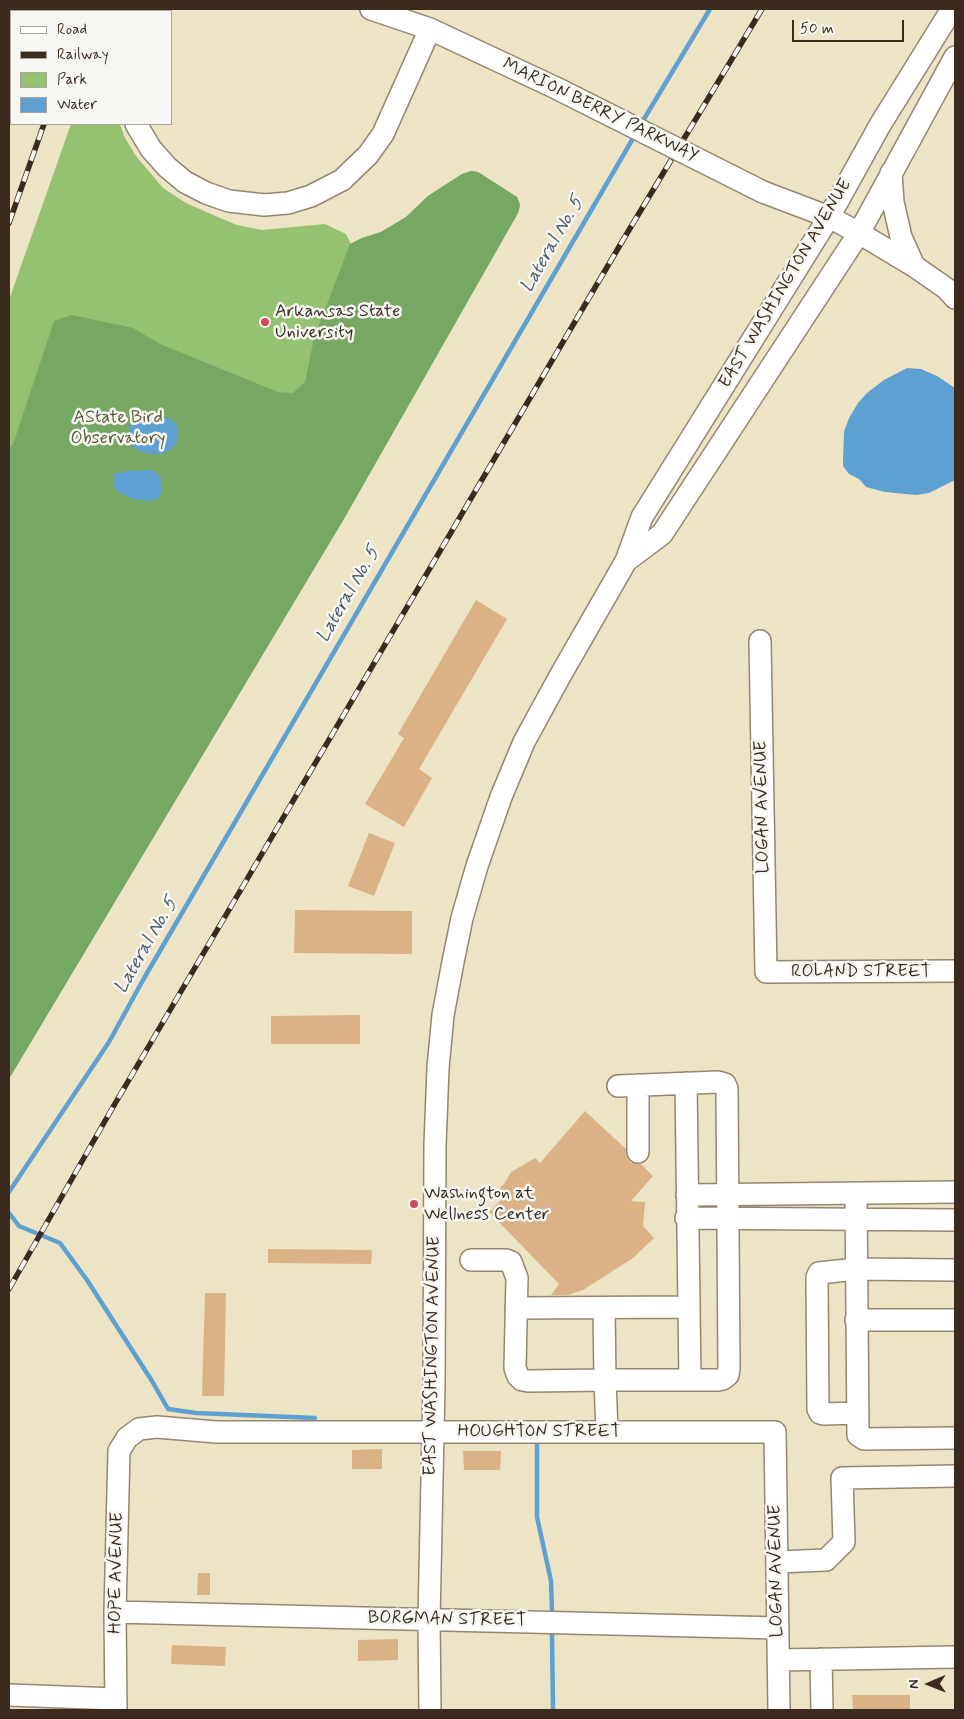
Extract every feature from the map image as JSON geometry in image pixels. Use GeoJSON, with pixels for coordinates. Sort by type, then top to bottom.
{"type":"FeatureCollection","features":[{"type":"Feature","properties":{"kind":"street","name":"MARION BERRY PARKWAY"},"geometry":{"type":"LineString","coordinates":[[371,9],[430,29],[556,88],[763,192],[829,217],[914,266],[947,289],[955,298]]}},
{"type":"Feature","properties":{"kind":"street","name":"EAST WASHINGTON AVENUE"},"geometry":{"type":"LineString","coordinates":[[430,1710],[429,1620],[438,1068],[443,1015],[455,953],[477,866],[500,797],[520,752],[560,676],[626,561],[642,517],[829,217],[880,125],[952,9]]}},
{"type":"Feature","properties":{"kind":"street"},"geometry":{"type":"LineString","coordinates":[[137,125],[151,149],[167,167],[185,182],[206,193],[229,201],[252,205],[276,204],[299,200],[322,192],[337,183],[352,172],[368,155],[383,134],[430,29]]}},
{"type":"Feature","properties":{"kind":"street","name":"EAST WASHINGTON AVENUE"},"geometry":{"type":"LineString","coordinates":[[626,561],[662,534],[859,233],[955,57]]}},
{"type":"Feature","properties":{"kind":"street"},"geometry":{"type":"LineString","coordinates":[[891,172],[893,202],[901,237],[914,266]]}},
{"type":"Feature","properties":{"kind":"street","name":"LOGAN AVENUE"},"geometry":{"type":"LineString","coordinates":[[760,641],[766,972]]}},
{"type":"Feature","properties":{"kind":"street","name":"ROLAND STREET"},"geometry":{"type":"LineString","coordinates":[[766,972],[955,971]]}},
{"type":"Feature","properties":{"kind":"street"},"geometry":{"type":"LineString","coordinates":[[471,1260],[506,1260],[511,1262],[517,1278],[516,1368],[518,1376],[522,1380],[718,1380],[728,1375],[728,1089],[725,1084],[718,1082],[628,1085],[638,1152]]}},
{"type":"Feature","properties":{"kind":"street"},"geometry":{"type":"LineString","coordinates":[[686,1083],[686,1218],[690,1380]]}},
{"type":"Feature","properties":{"kind":"street"},"geometry":{"type":"LineString","coordinates":[[687,1195],[955,1192]]}},
{"type":"Feature","properties":{"kind":"street"},"geometry":{"type":"LineString","coordinates":[[856,1193],[858,1435],[864,1439],[955,1438]]}},
{"type":"Feature","properties":{"kind":"street"},"geometry":{"type":"LineString","coordinates":[[809,1194],[810,1219]]}},
{"type":"Feature","properties":{"kind":"street"},"geometry":{"type":"LineString","coordinates":[[686,1218],[955,1220]]}},
{"type":"Feature","properties":{"kind":"street"},"geometry":{"type":"LineString","coordinates":[[857,1413],[824,1414],[820,1413],[818,1409],[816,1277],[819,1273],[827,1271],[955,1270]]}},
{"type":"Feature","properties":{"kind":"street"},"geometry":{"type":"LineString","coordinates":[[516,1308],[688,1307]]}},
{"type":"Feature","properties":{"kind":"street"},"geometry":{"type":"LineString","coordinates":[[604,1308],[608,1432]]}},
{"type":"Feature","properties":{"kind":"street"},"geometry":{"type":"LineString","coordinates":[[856,1320],[955,1320]]}},
{"type":"Feature","properties":{"kind":"street","name":"HOUGHTON STREET"},"geometry":{"type":"LineString","coordinates":[[127,1438],[145,1427],[216,1432],[775,1432]]}},
{"type":"Feature","properties":{"kind":"street","name":"LOGAN AVENUE"},"geometry":{"type":"LineString","coordinates":[[775,1432],[779,1710]]}},
{"type":"Feature","properties":{"kind":"street","name":"HOPE AVENUE"},"geometry":{"type":"LineString","coordinates":[[116,1705],[120,1451],[127,1438]]}},
{"type":"Feature","properties":{"kind":"street"},"geometry":{"type":"LineString","coordinates":[[777,1562],[826,1560],[844,1542],[842,1478],[955,1476]]}},
{"type":"Feature","properties":{"kind":"street","name":"BORGMAN STREET"},"geometry":{"type":"LineString","coordinates":[[116,1612],[778,1628]]}},
{"type":"Feature","properties":{"kind":"street"},"geometry":{"type":"LineString","coordinates":[[778,1660],[955,1657]]}},
{"type":"Feature","properties":{"kind":"street"},"geometry":{"type":"LineString","coordinates":[[822,1659],[822,1710]]}},
{"type":"Feature","properties":{"kind":"street"},"geometry":{"type":"LineString","coordinates":[[9,1695],[116,1705]]}},
{"type":"Feature","properties":{"kind":"green space","name":"AState Bird Observatory"},"geometry":{"type":"Polygon","coordinates":[[[71,125],[120,125],[124,136],[136,156],[163,188],[186,203],[213,215],[237,225],[262,230],[325,224],[346,234],[351,244],[381,232],[406,217],[428,196],[462,174],[471,171],[478,172],[517,197],[520,205],[518,213],[341,524],[9,521],[9,300],[71,125]]]}},
{"type":"Feature","properties":{"kind":"green space"},"geometry":{"type":"Polygon","coordinates":[[[471,171],[478,172],[517,197],[520,205],[518,213],[341,524],[9,1079],[9,449],[13,444],[54,321],[72,315],[133,328],[160,344],[278,392],[293,393],[305,382],[314,338],[350,244],[381,232],[406,217],[428,196],[462,174],[471,171]]]}},
{"type":"Feature","properties":{"kind":"water"},"geometry":{"type":"Polygon","coordinates":[[[907,368],[921,369],[937,376],[955,388],[955,480],[929,493],[916,495],[885,492],[866,487],[859,479],[849,474],[843,466],[844,432],[849,418],[858,403],[867,393],[884,380],[907,368]]]}},
{"type":"Feature","properties":{"kind":"water"},"geometry":{"type":"Polygon","coordinates":[[[164,417],[172,420],[178,427],[177,443],[169,451],[160,454],[149,454],[137,450],[130,444],[130,424],[135,418],[164,417]]]}},
{"type":"Feature","properties":{"kind":"water"},"geometry":{"type":"Polygon","coordinates":[[[154,470],[162,480],[162,490],[158,499],[149,501],[132,499],[118,492],[113,485],[114,474],[127,471],[154,470]]]}},
{"type":"Feature","properties":{"kind":"building"},"geometry":{"type":"Polygon","coordinates":[[[476,600],[507,619],[419,769],[432,778],[404,827],[365,804],[404,738],[398,734],[476,600]]]}},
{"type":"Feature","properties":{"kind":"building"},"geometry":{"type":"Polygon","coordinates":[[[369,833],[395,843],[374,896],[348,886],[369,833]]]}},
{"type":"Feature","properties":{"kind":"building"},"geometry":{"type":"Polygon","coordinates":[[[295,910],[412,911],[412,954],[294,953],[295,910]]]}},
{"type":"Feature","properties":{"kind":"building"},"geometry":{"type":"Polygon","coordinates":[[[360,1015],[360,1044],[271,1044],[271,1016],[360,1015]]]}},
{"type":"Feature","properties":{"kind":"building"},"geometry":{"type":"Polygon","coordinates":[[[585,1111],[626,1149],[627,1158],[631,1163],[641,1164],[653,1176],[631,1201],[645,1202],[643,1226],[654,1238],[633,1258],[583,1290],[568,1295],[551,1295],[559,1284],[489,1212],[502,1199],[496,1192],[505,1183],[511,1172],[535,1158],[540,1163],[585,1111]]]}},
{"type":"Feature","properties":{"kind":"building"},"geometry":{"type":"Polygon","coordinates":[[[268,1249],[372,1250],[371,1264],[268,1263],[268,1249]]]}},
{"type":"Feature","properties":{"kind":"building"},"geometry":{"type":"Polygon","coordinates":[[[205,1293],[226,1293],[224,1396],[202,1396],[205,1293]]]}},
{"type":"Feature","properties":{"kind":"building"},"geometry":{"type":"Polygon","coordinates":[[[382,1449],[382,1469],[352,1469],[352,1450],[382,1449]]]}},
{"type":"Feature","properties":{"kind":"building"},"geometry":{"type":"Polygon","coordinates":[[[463,1451],[501,1451],[500,1470],[464,1470],[463,1451]]]}},
{"type":"Feature","properties":{"kind":"building"},"geometry":{"type":"Polygon","coordinates":[[[198,1573],[210,1573],[210,1595],[197,1595],[198,1573]]]}},
{"type":"Feature","properties":{"kind":"building"},"geometry":{"type":"Polygon","coordinates":[[[398,1639],[398,1660],[358,1661],[358,1640],[398,1639]]]}},
{"type":"Feature","properties":{"kind":"building"},"geometry":{"type":"Polygon","coordinates":[[[172,1645],[226,1647],[225,1666],[171,1664],[172,1645]]]}},
{"type":"Feature","properties":{"kind":"building"},"geometry":{"type":"Polygon","coordinates":[[[852,1695],[910,1695],[910,1710],[853,1710],[852,1695]]]}},
{"type":"Feature","properties":{"kind":"waterway","name":"Lateral No. 5"},"geometry":{"type":"LineString","coordinates":[[641,124],[710,9]]}},
{"type":"Feature","properties":{"kind":"waterway","name":"Lateral No. 5"},"geometry":{"type":"LineString","coordinates":[[9,1192],[109,1042],[143,980],[635,135]]}},
{"type":"Feature","properties":{"kind":"waterway"},"geometry":{"type":"LineString","coordinates":[[9,1213],[19,1226],[60,1243],[87,1280],[168,1409],[196,1413],[315,1418]]}},
{"type":"Feature","properties":{"kind":"waterway"},"geometry":{"type":"LineString","coordinates":[[537,1445],[537,1517],[551,1581],[552,1611]]}},
{"type":"Feature","properties":{"kind":"waterway"},"geometry":{"type":"LineString","coordinates":[[552,1634],[553,1710]]}},
{"type":"Feature","properties":{"kind":"railway"},"geometry":{"type":"LineString","coordinates":[[9,1289],[113,1107],[623,240],[762,9]]}},
{"type":"Feature","properties":{"kind":"railway"},"geometry":{"type":"LineString","coordinates":[[9,223],[44,125]]}},
{"type":"Feature","properties":{"kind":"place","name":"Arkansas State University"},"geometry":{"type":"Point","coordinates":[265,322]}},
{"type":"Feature","properties":{"kind":"place","name":"Washington at Wellness Center"},"geometry":{"type":"Point","coordinates":[414,1204]}}]}
